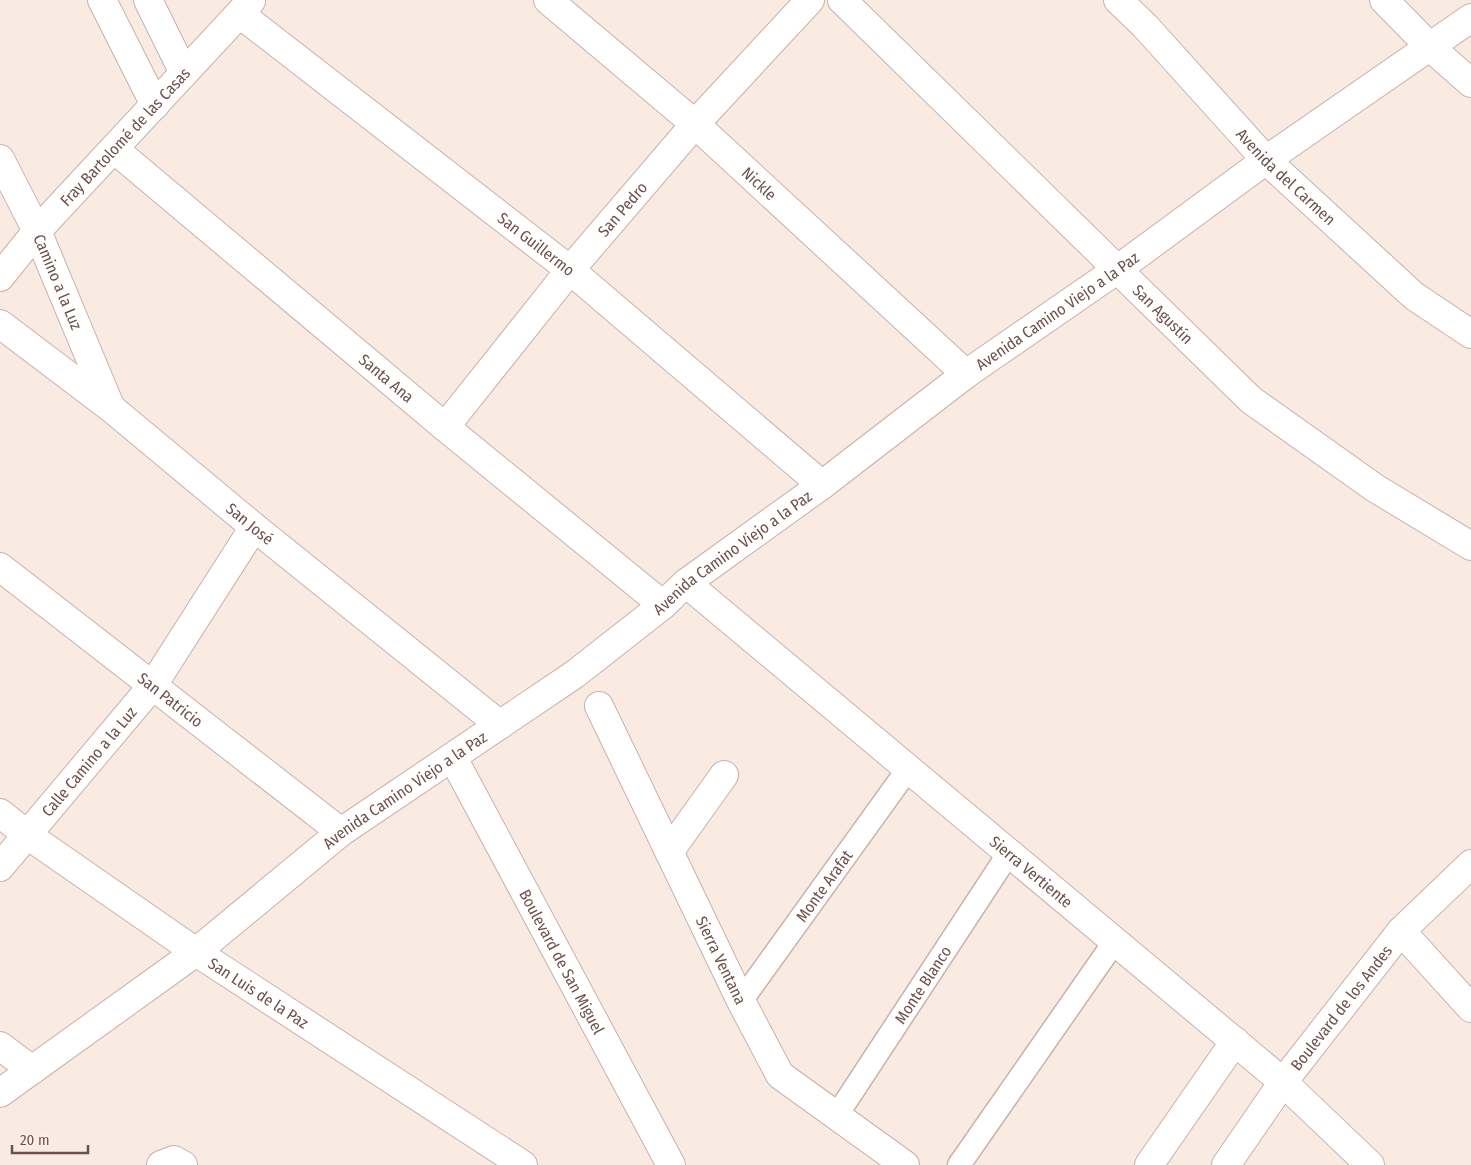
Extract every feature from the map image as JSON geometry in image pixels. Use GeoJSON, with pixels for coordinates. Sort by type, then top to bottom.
{"type":"FeatureCollection","features":[{"type":"Feature","properties":{"kind":"street"},"geometry":{"type":"LineString","coordinates":[[102,0],[155,105]]}},
{"type":"Feature","properties":{"kind":"street"},"geometry":{"type":"LineString","coordinates":[[148,0],[184,73]]}},
{"type":"Feature","properties":{"kind":"street","name":"Nickle"},"geometry":{"type":"LineString","coordinates":[[548,0],[695,124],[966,374]]}},
{"type":"Feature","properties":{"kind":"street","name":"San Pedro"},"geometry":{"type":"LineString","coordinates":[[445,427],[570,270],[695,124],[810,0]]}},
{"type":"Feature","properties":{"kind":"street","name":"San Agustín"},"geometry":{"type":"LineString","coordinates":[[842,0],[1251,400],[1375,488],[1471,546]]}},
{"type":"Feature","properties":{"kind":"street","name":"Avenida del Carmen"},"geometry":{"type":"LineString","coordinates":[[1118,0],[1145,26],[1266,160],[1414,296],[1471,334]]}},
{"type":"Feature","properties":{"kind":"street"},"geometry":{"type":"LineString","coordinates":[[1384,0],[1430,47],[1471,84]]}},
{"type":"Feature","properties":{"kind":"street","name":"Fray Bartolomé de las Casas"},"geometry":{"type":"LineString","coordinates":[[0,277],[37,231],[246,7]]}},
{"type":"Feature","properties":{"kind":"street","name":"San Guillermo"},"geometry":{"type":"LineString","coordinates":[[246,7],[570,270],[822,485]]}},
{"type":"Feature","properties":{"kind":"street","name":"Avenida Camino Viejo a la Paz"},"geometry":{"type":"LineString","coordinates":[[0,1093],[196,952],[341,832],[575,674],[663,604],[686,583],[822,485],[966,374],[1118,269],[1266,160],[1471,18]]}},
{"type":"Feature","properties":{"kind":"street","name":"Santa Ana"},"geometry":{"type":"LineString","coordinates":[[114,149],[445,427],[663,604]]}},
{"type":"Feature","properties":{"kind":"street","name":"Camino a la Luz"},"geometry":{"type":"LineString","coordinates":[[0,159],[37,231],[111,408]]}},
{"type":"Feature","properties":{"kind":"street","name":"San José"},"geometry":{"type":"LineString","coordinates":[[0,324],[111,408],[254,527],[500,725]]}},
{"type":"Feature","properties":{"kind":"street","name":"Calle Camino a la Luz"},"geometry":{"type":"LineString","coordinates":[[0,867],[153,685],[254,527]]}},
{"type":"Feature","properties":{"kind":"street","name":"San Patricio"},"geometry":{"type":"LineString","coordinates":[[0,566],[341,832]]}},
{"type":"Feature","properties":{"kind":"street","name":"Sierra Vertiente"},"geometry":{"type":"LineString","coordinates":[[686,583],[1235,1041],[1283,1082],[1370,1165]]}},
{"type":"Feature","properties":{"kind":"street","name":"Sierra Ventana"},"geometry":{"type":"LineString","coordinates":[[599,706],[741,1001],[780,1075],[905,1165]]}},
{"type":"Feature","properties":{"kind":"street","name":"Boulevard de San Miguel"},"geometry":{"type":"LineString","coordinates":[[453,758],[671,1165]]}},
{"type":"Feature","properties":{"kind":"street","name":"Monte Arafat"},"geometry":{"type":"LineString","coordinates":[[741,1001],[908,769]]}},
{"type":"Feature","properties":{"kind":"street"},"geometry":{"type":"LineString","coordinates":[[669,852],[724,775]]}},
{"type":"Feature","properties":{"kind":"street","name":"San Luis de la Paz"},"geometry":{"type":"LineString","coordinates":[[0,813],[26,834],[196,952],[523,1165]]}},
{"type":"Feature","properties":{"kind":"street","name":"Monte Blanco"},"geometry":{"type":"LineString","coordinates":[[837,1115],[1009,853]]}},
{"type":"Feature","properties":{"kind":"street","name":"Boulevard de los Andes"},"geometry":{"type":"LineString","coordinates":[[1226,1165],[1283,1082],[1401,931],[1471,864]]}},
{"type":"Feature","properties":{"kind":"street"},"geometry":{"type":"LineString","coordinates":[[1401,931],[1471,1008]]}},
{"type":"Feature","properties":{"kind":"street"},"geometry":{"type":"LineString","coordinates":[[959,1165],[1114,941]]}},
{"type":"Feature","properties":{"kind":"street"},"geometry":{"type":"LineString","coordinates":[[1149,1165],[1235,1041]]}},
{"type":"Feature","properties":{"kind":"street"},"geometry":{"type":"LineString","coordinates":[[0,1046],[32,1070]]}},
{"type":"Feature","properties":{"kind":"street"},"geometry":{"type":"LineString","coordinates":[[161,1165],[174,1160],[183,1165]]}}]}
